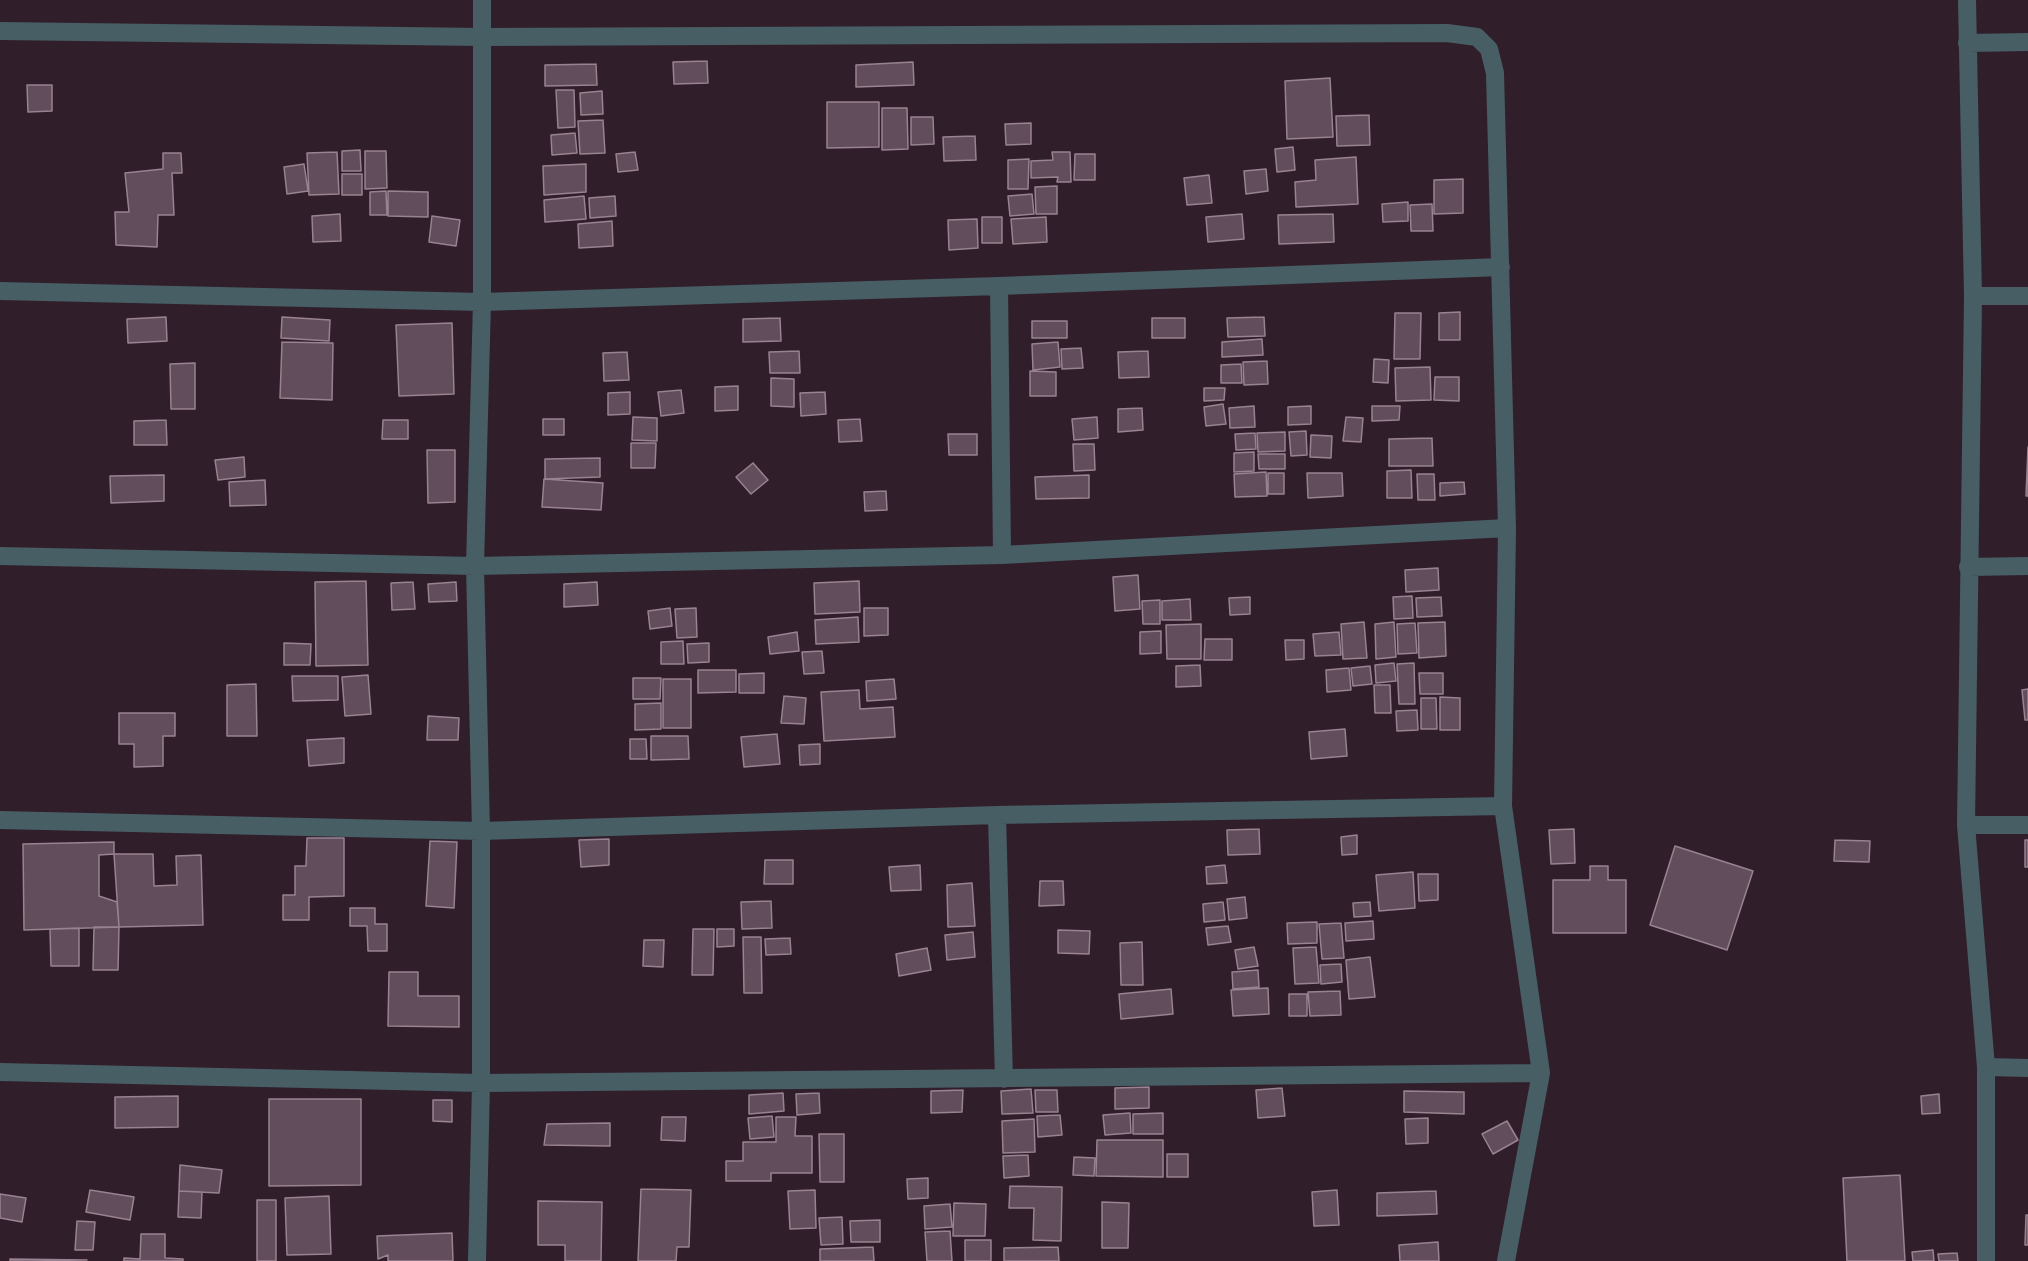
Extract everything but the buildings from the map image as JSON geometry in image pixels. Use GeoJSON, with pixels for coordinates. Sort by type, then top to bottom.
{"type":"FeatureCollection","features":[{"type":"Feature","properties":{"kind":"street"},"geometry":{"type":"LineString","coordinates":[[477,1261],[481,1083],[481,831],[475,566],[482,302],[482,0]]}},
{"type":"Feature","properties":{"kind":"street"},"geometry":{"type":"LineString","coordinates":[[1967,0],[1973,296],[1966,825],[1986,1067],[1986,1261]]}},
{"type":"Feature","properties":{"kind":"street"},"geometry":{"type":"LineString","coordinates":[[0,31],[482,38],[1435,33],[1477,37],[1489,49],[1495,73],[1507,528],[1503,806],[1541,1073],[1506,1261]]}},
{"type":"Feature","properties":{"kind":"street"},"geometry":{"type":"LineString","coordinates":[[1967,43],[2028,42]]}},
{"type":"Feature","properties":{"kind":"street"},"geometry":{"type":"LineString","coordinates":[[0,291],[482,302],[1501,267]]}},
{"type":"Feature","properties":{"kind":"street"},"geometry":{"type":"LineString","coordinates":[[999,286],[1002,555]]}},
{"type":"Feature","properties":{"kind":"street"},"geometry":{"type":"LineString","coordinates":[[1973,296],[2028,296]]}},
{"type":"Feature","properties":{"kind":"street"},"geometry":{"type":"LineString","coordinates":[[0,556],[475,566],[1002,555],[1507,528]]}},
{"type":"Feature","properties":{"kind":"street"},"geometry":{"type":"LineString","coordinates":[[1968,567],[2028,566]]}},
{"type":"Feature","properties":{"kind":"street"},"geometry":{"type":"LineString","coordinates":[[0,820],[481,831],[997,815],[1503,806]]}},
{"type":"Feature","properties":{"kind":"street"},"geometry":{"type":"LineString","coordinates":[[997,815],[1004,1079]]}},
{"type":"Feature","properties":{"kind":"street"},"geometry":{"type":"LineString","coordinates":[[1966,825],[2028,825]]}},
{"type":"Feature","properties":{"kind":"street"},"geometry":{"type":"LineString","coordinates":[[1986,1067],[2028,1068]]}},
{"type":"Feature","properties":{"kind":"street"},"geometry":{"type":"LineString","coordinates":[[0,1072],[481,1083],[1541,1073]]}}]}
